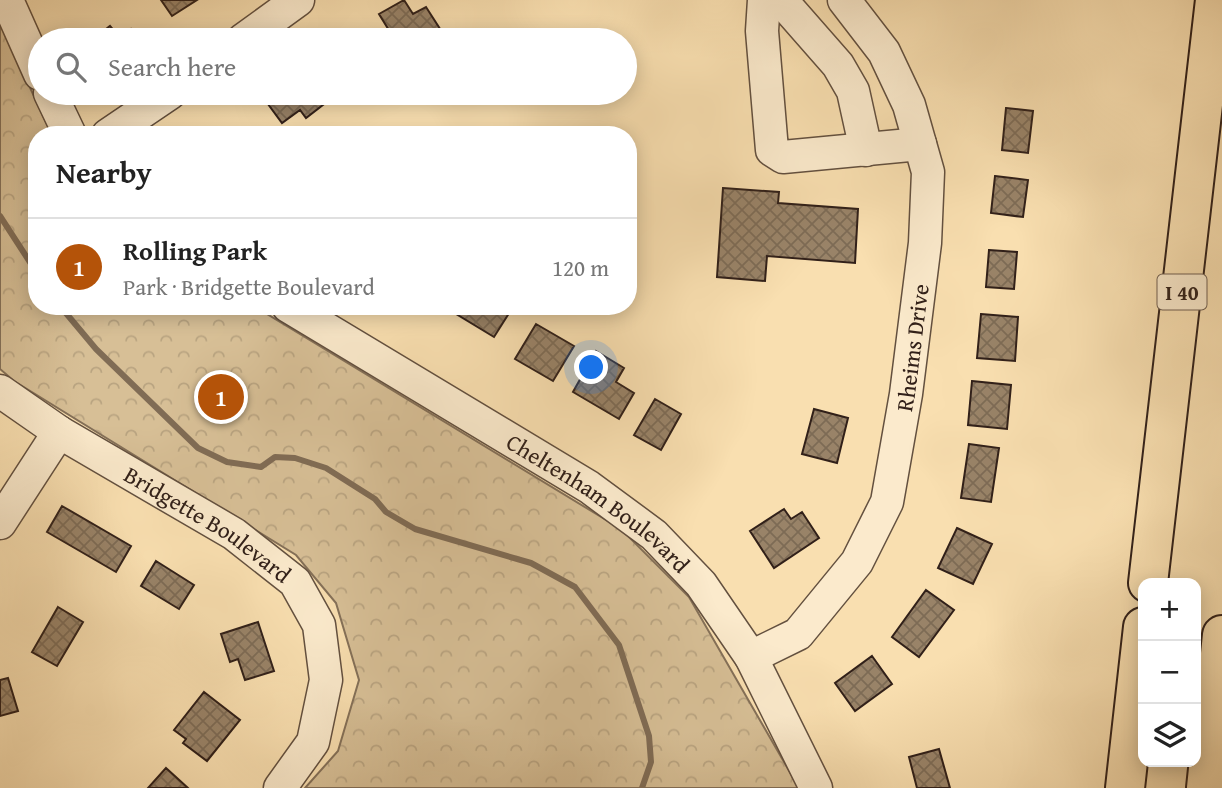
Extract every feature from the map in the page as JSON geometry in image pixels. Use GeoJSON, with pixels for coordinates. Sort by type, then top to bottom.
{"type":"FeatureCollection","features":[{"type":"Feature","properties":{"kind":"highway","name":"I 40"},"geometry":{"type":"LineString","coordinates":[[1149,578],[1215,0]]}},
{"type":"Feature","properties":{"kind":"highway"},"geometry":{"type":"LineString","coordinates":[[1206,788],[1222,635]]}},
{"type":"Feature","properties":{"kind":"highway"},"geometry":{"type":"LineString","coordinates":[[1125,788],[1141,641]]}},
{"type":"Feature","properties":{"kind":"street"},"geometry":{"type":"LineString","coordinates":[[6,0],[28,48]]}},
{"type":"Feature","properties":{"kind":"street"},"geometry":{"type":"LineString","coordinates":[[260,28],[298,0]]}},
{"type":"Feature","properties":{"kind":"street"},"geometry":{"type":"LineString","coordinates":[[764,0],[762,30],[772,150],[783,157],[920,144]]}},
{"type":"Feature","properties":{"kind":"street"},"geometry":{"type":"LineString","coordinates":[[781,0],[838,65],[853,91],[866,150]]}},
{"type":"Feature","properties":{"kind":"street","name":"Rheims Drive"},"geometry":{"type":"LineString","coordinates":[[751,657],[798,634],[857,562],[887,502],[906,394],[925,243],[928,172],[909,105],[884,52],[844,0]]}},
{"type":"Feature","properties":{"kind":"street"},"geometry":{"type":"LineString","coordinates":[[56,105],[66,126]]}},
{"type":"Feature","properties":{"kind":"street"},"geometry":{"type":"LineString","coordinates":[[121,126],[152,105]]}},
{"type":"Feature","properties":{"kind":"street","name":"Cheltenham Boulevard"},"geometry":{"type":"LineString","coordinates":[[303,315],[589,487],[654,535],[701,584],[751,657],[816,788]]}},
{"type":"Feature","properties":{"kind":"street","name":"Bridgette Boulevard"},"geometry":{"type":"LineString","coordinates":[[0,391],[59,432],[234,534],[295,582],[319,625],[326,680],[313,742],[280,788]]}},
{"type":"Feature","properties":{"kind":"street"},"geometry":{"type":"LineString","coordinates":[[0,523],[59,432]]}},
{"type":"Feature","properties":{"kind":"green space"},"geometry":{"type":"Polygon","coordinates":[[[0,23],[28,83],[28,105],[38,105],[48,126],[28,126],[28,315],[269,315],[621,529],[689,597],[799,788],[305,788],[338,751],[359,680],[336,603],[296,555],[14,381],[0,369],[0,23]]]}},
{"type":"Feature","properties":{"kind":"building"},"geometry":{"type":"Polygon","coordinates":[[[161,0],[197,0],[172,16],[161,0]]]}},
{"type":"Feature","properties":{"kind":"building"},"geometry":{"type":"Polygon","coordinates":[[[404,0],[413,14],[426,7],[439,28],[388,28],[379,14],[404,0]]]}},
{"type":"Feature","properties":{"kind":"building"},"geometry":{"type":"Polygon","coordinates":[[[269,105],[323,105],[306,118],[300,110],[282,123],[269,105]]]}},
{"type":"Feature","properties":{"kind":"building"},"geometry":{"type":"Polygon","coordinates":[[[1006,108],[1033,111],[1028,153],[1002,150],[1006,108]]]}},
{"type":"Feature","properties":{"kind":"building"},"geometry":{"type":"Polygon","coordinates":[[[995,176],[1028,180],[1023,217],[991,213],[995,176]]]}},
{"type":"Feature","properties":{"kind":"building"},"geometry":{"type":"Polygon","coordinates":[[[723,188],[779,192],[778,203],[858,209],[855,263],[767,256],[765,281],[717,277],[723,188]]]}},
{"type":"Feature","properties":{"kind":"building"},"geometry":{"type":"Polygon","coordinates":[[[989,250],[1017,252],[1014,289],[986,287],[989,250]]]}},
{"type":"Feature","properties":{"kind":"building"},"geometry":{"type":"Polygon","coordinates":[[[981,314],[1018,317],[1015,361],[977,358],[981,314]]]}},
{"type":"Feature","properties":{"kind":"building"},"geometry":{"type":"Polygon","coordinates":[[[458,315],[508,315],[494,337],[458,315]]]}},
{"type":"Feature","properties":{"kind":"building"},"geometry":{"type":"Polygon","coordinates":[[[536,324],[574,346],[553,381],[515,359],[536,324]]]}},
{"type":"Feature","properties":{"kind":"building"},"geometry":{"type":"Polygon","coordinates":[[[596,351],[624,368],[616,382],[634,393],[619,419],[573,392],[596,351]]]}},
{"type":"Feature","properties":{"kind":"building"},"geometry":{"type":"Polygon","coordinates":[[[972,381],[1011,385],[1007,429],[968,425],[972,381]]]}},
{"type":"Feature","properties":{"kind":"building"},"geometry":{"type":"Polygon","coordinates":[[[655,399],[681,414],[661,450],[634,435],[655,399]]]}},
{"type":"Feature","properties":{"kind":"building"},"geometry":{"type":"Polygon","coordinates":[[[814,409],[848,418],[837,463],[802,454],[814,409]]]}},
{"type":"Feature","properties":{"kind":"building"},"geometry":{"type":"Polygon","coordinates":[[[969,444],[999,448],[991,502],[961,498],[969,444]]]}},
{"type":"Feature","properties":{"kind":"building"},"geometry":{"type":"Polygon","coordinates":[[[62,506],[131,546],[116,572],[47,532],[62,506]]]}},
{"type":"Feature","properties":{"kind":"building"},"geometry":{"type":"Polygon","coordinates":[[[784,509],[791,519],[802,512],[819,538],[774,568],[750,531],[784,509]]]}},
{"type":"Feature","properties":{"kind":"building"},"geometry":{"type":"Polygon","coordinates":[[[957,528],[992,544],[973,584],[938,568],[957,528]]]}},
{"type":"Feature","properties":{"kind":"building"},"geometry":{"type":"Polygon","coordinates":[[[156,561],[194,585],[179,609],[141,586],[156,561]]]}},
{"type":"Feature","properties":{"kind":"building"},"geometry":{"type":"Polygon","coordinates":[[[926,590],[954,610],[919,657],[892,637],[926,590]]]}},
{"type":"Feature","properties":{"kind":"building"},"geometry":{"type":"Polygon","coordinates":[[[58,607],[83,622],[57,666],[32,652],[58,607]]]}},
{"type":"Feature","properties":{"kind":"building"},"geometry":{"type":"Polygon","coordinates":[[[258,622],[274,671],[245,680],[238,659],[230,662],[221,634],[258,622]]]}},
{"type":"Feature","properties":{"kind":"building"},"geometry":{"type":"Polygon","coordinates":[[[872,656],[892,684],[855,711],[835,683],[872,656]]]}},
{"type":"Feature","properties":{"kind":"building"},"geometry":{"type":"Polygon","coordinates":[[[8,678],[18,711],[0,716],[0,680],[8,678]]]}},
{"type":"Feature","properties":{"kind":"building"},"geometry":{"type":"Polygon","coordinates":[[[204,692],[240,720],[207,761],[183,743],[186,739],[174,730],[204,692]]]}},
{"type":"Feature","properties":{"kind":"building"},"geometry":{"type":"Polygon","coordinates":[[[939,749],[950,788],[917,788],[909,757],[939,749]]]}},
{"type":"Feature","properties":{"kind":"building"},"geometry":{"type":"Polygon","coordinates":[[[166,768],[188,788],[148,788],[166,768]]]}},
{"type":"Feature","properties":{"kind":"waterway"},"geometry":{"type":"LineString","coordinates":[[0,216],[28,259]]}},
{"type":"Feature","properties":{"kind":"waterway"},"geometry":{"type":"LineString","coordinates":[[68,315],[96,349],[198,448],[227,462],[261,467],[275,457],[295,458],[326,468],[375,499],[386,512],[415,529],[531,563],[575,587],[619,645],[649,736],[651,762],[642,788]]}},
{"type":"Feature","properties":{"kind":"place","name":"Rolling Park"},"geometry":{"type":"Point","coordinates":[221,397]}}]}
